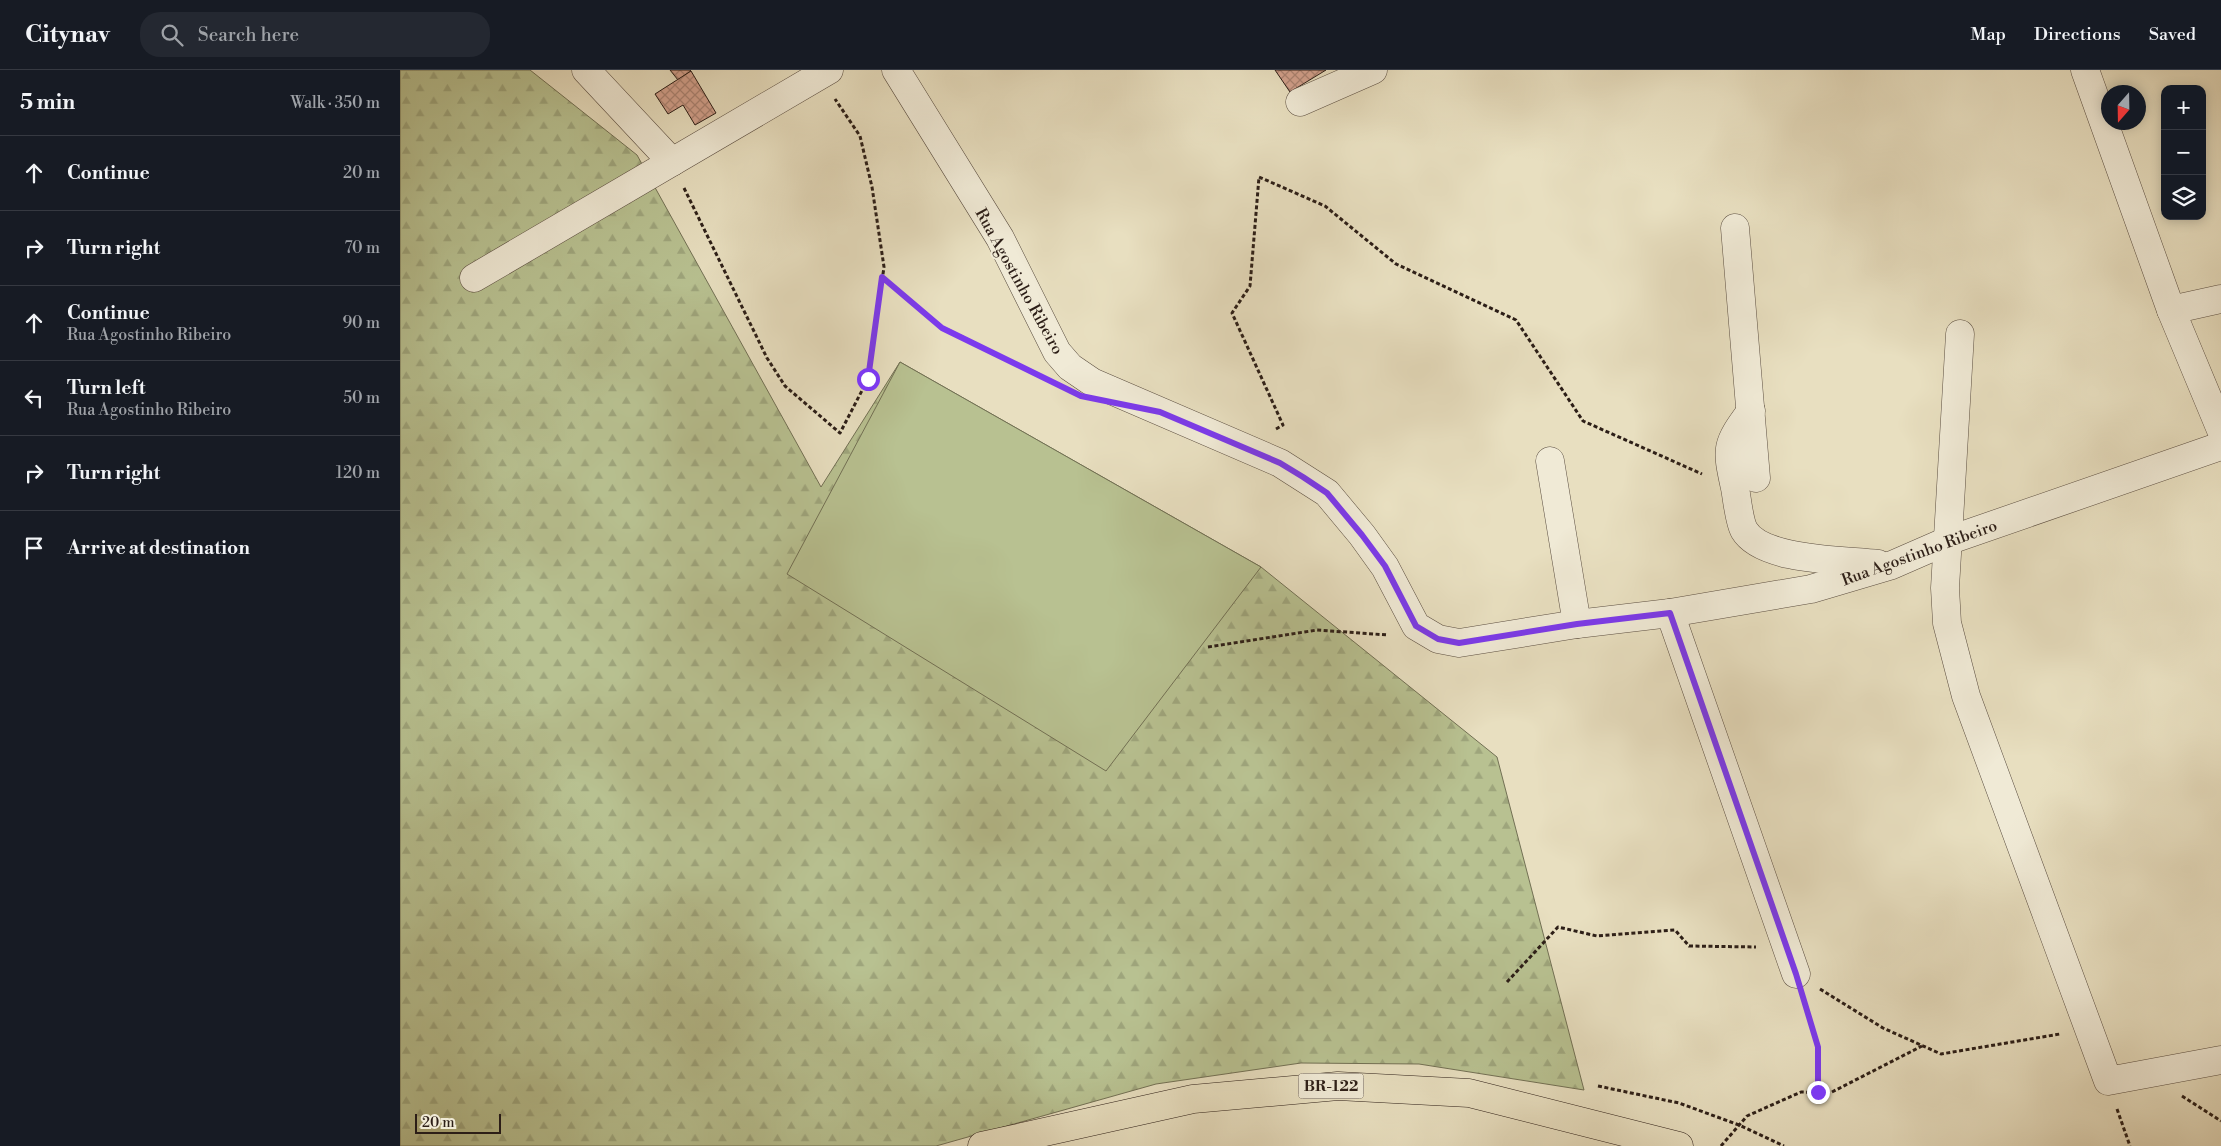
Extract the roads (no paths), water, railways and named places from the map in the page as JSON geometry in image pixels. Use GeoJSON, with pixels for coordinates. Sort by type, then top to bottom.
{"type":"FeatureCollection","features":[{"type":"Feature","properties":{"kind":"highway","name":"BR-122"},"geometry":{"type":"LineString","coordinates":[[982,1146],[1193,1099],[1338,1086],[1469,1093],[1679,1146]]}},
{"type":"Feature","properties":{"kind":"street"},"geometry":{"type":"LineString","coordinates":[[586,70],[672,162]]}},
{"type":"Feature","properties":{"kind":"street","name":"Rua Agostinho Ribeiro"},"geometry":{"type":"LineString","coordinates":[[896,70],[1000,238],[1057,352],[1070,367],[1092,382],[1280,463],[1327,493],[1385,566],[1416,626],[1438,639],[1459,643],[1577,624],[1670,613],[1811,590],[1892,565],[1947,541],[2221,446]]}},
{"type":"Feature","properties":{"kind":"street"},"geometry":{"type":"LineString","coordinates":[[1300,102],[1373,70]]}},
{"type":"Feature","properties":{"kind":"street"},"geometry":{"type":"LineString","coordinates":[[2085,70],[2171,310],[2221,430]]}},
{"type":"Feature","properties":{"kind":"street"},"geometry":{"type":"LineString","coordinates":[[474,278],[824,73]]}},
{"type":"Feature","properties":{"kind":"street"},"geometry":{"type":"LineString","coordinates":[[1735,228],[1751,411],[1743,529],[1760,544],[1784,554],[1892,565]]}},
{"type":"Feature","properties":{"kind":"street"},"geometry":{"type":"LineString","coordinates":[[2171,310],[2221,299]]}},
{"type":"Feature","properties":{"kind":"street"},"geometry":{"type":"LineString","coordinates":[[1960,334],[1945,588],[1947,623],[1966,696],[2108,1081],[2221,1060]]}},
{"type":"Feature","properties":{"kind":"street"},"geometry":{"type":"LineString","coordinates":[[1550,462],[1577,624]]}},
{"type":"Feature","properties":{"kind":"street"},"geometry":{"type":"LineString","coordinates":[[1670,613],[1796,974]]}}]}
